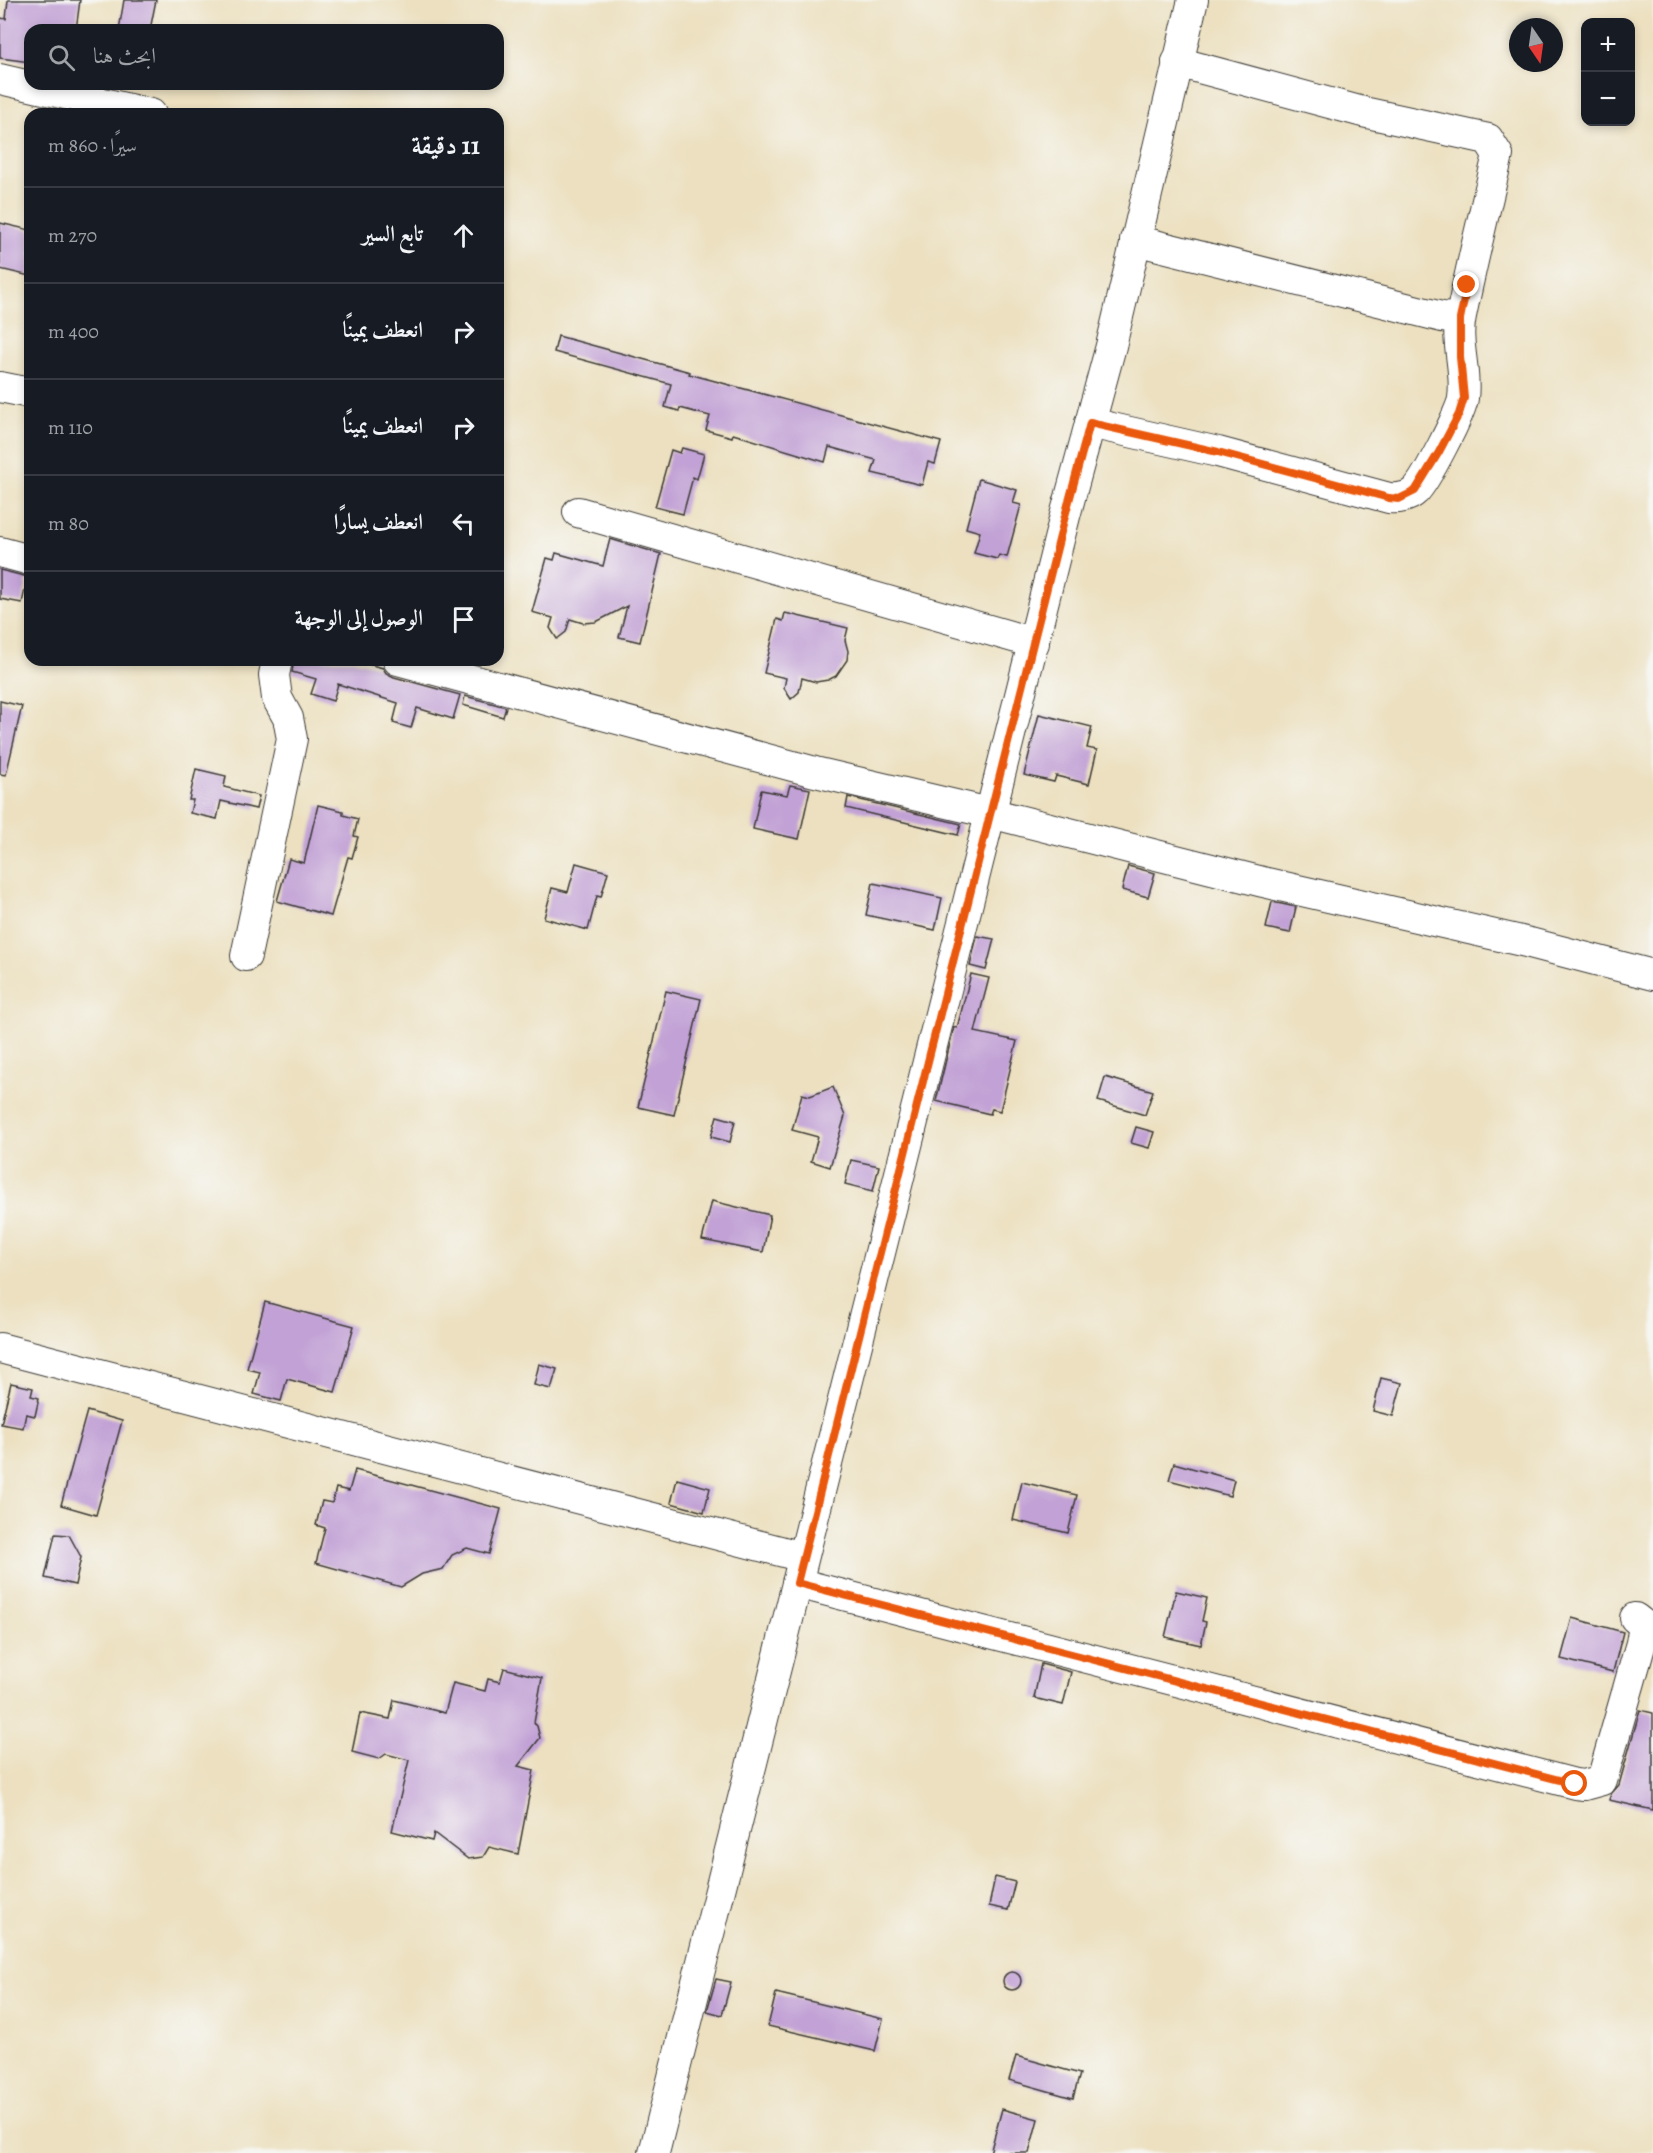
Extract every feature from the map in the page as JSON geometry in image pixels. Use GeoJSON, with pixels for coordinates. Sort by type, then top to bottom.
{"type":"FeatureCollection","features":[{"type":"Feature","properties":{"kind":"street"},"geometry":{"type":"LineString","coordinates":[[654,2153],[1090,423],[1193,0]]}},
{"type":"Feature","properties":{"kind":"street"},"geometry":{"type":"LineString","coordinates":[[1090,423],[1218,452],[1399,499],[1415,491],[1439,452],[1459,414],[1464,398],[1460,357],[1460,319],[1498,155],[1488,139],[1363,112],[1177,62]]}},
{"type":"Feature","properties":{"kind":"street"},"geometry":{"type":"LineString","coordinates":[[0,80],[24,85]]}},
{"type":"Feature","properties":{"kind":"street"},"geometry":{"type":"LineString","coordinates":[[44,90],[124,108]]}},
{"type":"Feature","properties":{"kind":"street"},"geometry":{"type":"LineString","coordinates":[[1135,240],[1448,318],[1460,319]]}},
{"type":"Feature","properties":{"kind":"street"},"geometry":{"type":"LineString","coordinates":[[0,387],[24,392]]}},
{"type":"Feature","properties":{"kind":"street"},"geometry":{"type":"LineString","coordinates":[[579,512],[1034,643]]}},
{"type":"Feature","properties":{"kind":"street"},"geometry":{"type":"LineString","coordinates":[[0,552],[24,558]]}},
{"type":"Feature","properties":{"kind":"street"},"geometry":{"type":"LineString","coordinates":[[246,956],[292,739],[288,718],[277,698],[274,675],[276,666]]}},
{"type":"Feature","properties":{"kind":"street"},"geometry":{"type":"LineString","coordinates":[[420,666],[815,772],[990,813],[1263,882],[1530,943],[1653,975]]}},
{"type":"Feature","properties":{"kind":"street"},"geometry":{"type":"LineString","coordinates":[[0,1348],[1575,1784],[1584,1785],[1602,1780],[1641,1643],[1644,1625],[1635,1618]]}},
{"type":"Feature","properties":{"kind":"building"},"geometry":{"type":"Polygon","coordinates":[[[8,0],[80,0],[77,24],[24,24],[24,61],[0,58],[0,18],[6,19],[8,0]]]}},
{"type":"Feature","properties":{"kind":"building"},"geometry":{"type":"Polygon","coordinates":[[[124,0],[156,0],[151,24],[120,24],[124,0]]]}},
{"type":"Feature","properties":{"kind":"building"},"geometry":{"type":"Polygon","coordinates":[[[0,223],[24,229],[24,275],[0,269],[0,223]]]}},
{"type":"Feature","properties":{"kind":"building"},"geometry":{"type":"Polygon","coordinates":[[[558,336],[941,442],[935,464],[928,462],[922,485],[872,473],[876,460],[829,447],[825,462],[733,434],[732,437],[706,430],[710,416],[680,408],[679,411],[665,407],[671,384],[554,352],[558,336]]]}},
{"type":"Feature","properties":{"kind":"building"},"geometry":{"type":"Polygon","coordinates":[[[682,448],[704,454],[697,479],[693,477],[683,514],[655,507],[671,450],[680,453],[682,448]]]}},
{"type":"Feature","properties":{"kind":"building"},"geometry":{"type":"Polygon","coordinates":[[[979,479],[1017,490],[1013,503],[1021,505],[1007,557],[999,555],[997,559],[974,553],[980,532],[966,528],[979,479]]]}},
{"type":"Feature","properties":{"kind":"building"},"geometry":{"type":"Polygon","coordinates":[[[610,539],[661,554],[640,642],[619,637],[627,606],[596,622],[583,623],[570,619],[566,632],[557,639],[550,628],[553,618],[532,612],[547,558],[554,560],[556,553],[603,566],[610,539]]]}},
{"type":"Feature","properties":{"kind":"building"},"geometry":{"type":"Polygon","coordinates":[[[0,570],[24,576],[22,603],[0,599],[0,570]]]}},
{"type":"Feature","properties":{"kind":"building"},"geometry":{"type":"Polygon","coordinates":[[[785,613],[848,628],[845,640],[848,651],[847,660],[836,676],[816,682],[802,678],[799,692],[791,699],[784,688],[786,678],[764,673],[777,619],[783,621],[785,613]]]}},
{"type":"Feature","properties":{"kind":"building"},"geometry":{"type":"Polygon","coordinates":[[[293,666],[376,666],[383,668],[386,673],[394,677],[460,695],[453,719],[417,708],[411,728],[393,723],[398,703],[338,684],[333,701],[311,694],[316,679],[292,672],[293,666]]]}},
{"type":"Feature","properties":{"kind":"building"},"geometry":{"type":"Polygon","coordinates":[[[465,696],[506,707],[503,717],[463,705],[465,696]]]}},
{"type":"Feature","properties":{"kind":"building"},"geometry":{"type":"Polygon","coordinates":[[[0,701],[22,706],[6,775],[0,774],[0,701]]]}},
{"type":"Feature","properties":{"kind":"building"},"geometry":{"type":"Polygon","coordinates":[[[1039,714],[1092,727],[1087,748],[1097,750],[1089,784],[1056,776],[1054,782],[1024,775],[1039,714]]]}},
{"type":"Feature","properties":{"kind":"building"},"geometry":{"type":"Polygon","coordinates":[[[196,769],[226,776],[224,787],[259,796],[256,809],[221,801],[217,819],[190,813],[193,800],[189,800],[196,769]]]}},
{"type":"Feature","properties":{"kind":"building"},"geometry":{"type":"Polygon","coordinates":[[[790,785],[810,789],[799,839],[753,829],[761,790],[787,795],[790,785]]]}},
{"type":"Feature","properties":{"kind":"building"},"geometry":{"type":"Polygon","coordinates":[[[848,797],[961,824],[958,835],[846,808],[848,797]]]}},
{"type":"Feature","properties":{"kind":"building"},"geometry":{"type":"Polygon","coordinates":[[[318,805],[343,811],[343,815],[358,819],[354,836],[358,837],[352,858],[348,857],[331,916],[277,901],[289,859],[304,863],[318,805]]]}},
{"type":"Feature","properties":{"kind":"building"},"geometry":{"type":"Polygon","coordinates":[[[576,863],[608,872],[601,897],[597,896],[588,930],[544,918],[552,888],[568,892],[576,863]]]}},
{"type":"Feature","properties":{"kind":"building"},"geometry":{"type":"Polygon","coordinates":[[[1128,866],[1155,873],[1148,897],[1122,890],[1128,866]]]}},
{"type":"Feature","properties":{"kind":"building"},"geometry":{"type":"Polygon","coordinates":[[[873,883],[942,898],[935,930],[866,915],[873,883]]]}},
{"type":"Feature","properties":{"kind":"building"},"geometry":{"type":"Polygon","coordinates":[[[1272,902],[1296,907],[1290,933],[1266,928],[1272,902]]]}},
{"type":"Feature","properties":{"kind":"building"},"geometry":{"type":"Polygon","coordinates":[[[977,936],[994,939],[986,970],[970,966],[977,936]]]}},
{"type":"Feature","properties":{"kind":"building"},"geometry":{"type":"Polygon","coordinates":[[[971,974],[989,978],[975,1032],[1017,1041],[1000,1111],[992,1109],[990,1114],[936,1101],[954,1027],[957,1028],[971,974]]]}},
{"type":"Feature","properties":{"kind":"building"},"geometry":{"type":"Polygon","coordinates":[[[666,991],[701,999],[674,1115],[638,1107],[666,991]]]}},
{"type":"Feature","properties":{"kind":"building"},"geometry":{"type":"Polygon","coordinates":[[[1105,1077],[1153,1091],[1145,1115],[1098,1101],[1105,1077]]]}},
{"type":"Feature","properties":{"kind":"building"},"geometry":{"type":"Polygon","coordinates":[[[833,1087],[845,1116],[830,1167],[811,1161],[818,1137],[792,1130],[802,1094],[810,1096],[833,1087]]]}},
{"type":"Feature","properties":{"kind":"building"},"geometry":{"type":"Polygon","coordinates":[[[717,1116],[735,1121],[730,1142],[711,1137],[717,1116]]]}},
{"type":"Feature","properties":{"kind":"building"},"geometry":{"type":"Polygon","coordinates":[[[1136,1127],[1154,1132],[1149,1148],[1131,1143],[1136,1127]]]}},
{"type":"Feature","properties":{"kind":"building"},"geometry":{"type":"Polygon","coordinates":[[[851,1160],[879,1166],[873,1191],[845,1184],[851,1160]]]}},
{"type":"Feature","properties":{"kind":"building"},"geometry":{"type":"Polygon","coordinates":[[[712,1201],[770,1215],[763,1252],[702,1240],[712,1201]]]}},
{"type":"Feature","properties":{"kind":"building"},"geometry":{"type":"Polygon","coordinates":[[[265,1302],[354,1326],[335,1392],[287,1379],[281,1401],[254,1394],[260,1372],[247,1369],[265,1302]]]}},
{"type":"Feature","properties":{"kind":"building"},"geometry":{"type":"Polygon","coordinates":[[[539,1364],[557,1369],[551,1389],[534,1385],[539,1364]]]}},
{"type":"Feature","properties":{"kind":"building"},"geometry":{"type":"Polygon","coordinates":[[[1381,1378],[1402,1383],[1393,1416],[1373,1411],[1381,1378]]]}},
{"type":"Feature","properties":{"kind":"building"},"geometry":{"type":"Polygon","coordinates":[[[11,1383],[33,1388],[31,1396],[39,1398],[35,1416],[26,1414],[23,1428],[1,1424],[11,1383]]]}},
{"type":"Feature","properties":{"kind":"building"},"geometry":{"type":"Polygon","coordinates":[[[87,1411],[122,1421],[96,1515],[61,1505],[87,1411]]]}},
{"type":"Feature","properties":{"kind":"building"},"geometry":{"type":"Polygon","coordinates":[[[1174,1463],[1234,1480],[1230,1496],[1169,1480],[1174,1463]]]}},
{"type":"Feature","properties":{"kind":"building"},"geometry":{"type":"Polygon","coordinates":[[[355,1470],[501,1509],[489,1554],[467,1548],[452,1555],[443,1569],[422,1574],[401,1587],[316,1563],[325,1528],[316,1525],[322,1501],[332,1503],[336,1488],[349,1491],[355,1470]]]}},
{"type":"Feature","properties":{"kind":"building"},"geometry":{"type":"Polygon","coordinates":[[[677,1479],[710,1488],[704,1512],[671,1503],[677,1479]]]}},
{"type":"Feature","properties":{"kind":"building"},"geometry":{"type":"Polygon","coordinates":[[[1022,1482],[1077,1495],[1068,1533],[1013,1520],[1022,1482]]]}},
{"type":"Feature","properties":{"kind":"building"},"geometry":{"type":"Polygon","coordinates":[[[55,1534],[69,1535],[81,1557],[75,1585],[45,1578],[55,1534]]]}},
{"type":"Feature","properties":{"kind":"building"},"geometry":{"type":"Polygon","coordinates":[[[1176,1591],[1207,1598],[1202,1621],[1206,1622],[1201,1645],[1165,1637],[1176,1591]]]}},
{"type":"Feature","properties":{"kind":"building"},"geometry":{"type":"Polygon","coordinates":[[[1572,1618],[1623,1632],[1613,1672],[1561,1659],[1572,1618]]]}},
{"type":"Feature","properties":{"kind":"building"},"geometry":{"type":"Polygon","coordinates":[[[1041,1664],[1071,1672],[1063,1705],[1034,1698],[1041,1664]]]}},
{"type":"Feature","properties":{"kind":"building"},"geometry":{"type":"Polygon","coordinates":[[[504,1668],[542,1678],[534,1723],[540,1738],[518,1766],[534,1770],[518,1854],[489,1847],[483,1857],[468,1859],[434,1833],[432,1841],[392,1831],[409,1760],[386,1754],[379,1759],[352,1752],[360,1713],[390,1719],[394,1700],[445,1713],[453,1683],[485,1691],[488,1679],[500,1682],[504,1668]]]}},
{"type":"Feature","properties":{"kind":"building"},"geometry":{"type":"Polygon","coordinates":[[[1640,1710],[1653,1713],[1653,1810],[1609,1800],[1619,1785],[1640,1710]]]}},
{"type":"Feature","properties":{"kind":"building"},"geometry":{"type":"Polygon","coordinates":[[[995,1877],[1015,1882],[1008,1910],[989,1906],[995,1877]]]}},
{"type":"Feature","properties":{"kind":"building"},"geometry":{"type":"Polygon","coordinates":[[[1012,1972],[1018,1975],[1021,1981],[1018,1987],[1012,1990],[1006,1987],[1003,1981],[1006,1975],[1012,1972]]]}},
{"type":"Feature","properties":{"kind":"building"},"geometry":{"type":"Polygon","coordinates":[[[716,1979],[731,1982],[722,2015],[707,2011],[716,1979]]]}},
{"type":"Feature","properties":{"kind":"building"},"geometry":{"type":"Polygon","coordinates":[[[776,1993],[883,2019],[875,2051],[768,2026],[776,1993]]]}},
{"type":"Feature","properties":{"kind":"building"},"geometry":{"type":"Polygon","coordinates":[[[1016,2056],[1080,2074],[1073,2098],[1009,2080],[1016,2056]]]}},
{"type":"Feature","properties":{"kind":"building"},"geometry":{"type":"Polygon","coordinates":[[[1002,2109],[1038,2119],[1029,2153],[990,2153],[1002,2109]]]}},
{"type":"Feature","properties":{"kind":"route"},"geometry":{"type":"LineString","coordinates":[[1467,285],[1460,319],[1460,357],[1464,398],[1459,414],[1415,491],[1399,499],[1218,452],[1090,423],[797,1583],[1575,1784]]}}]}
